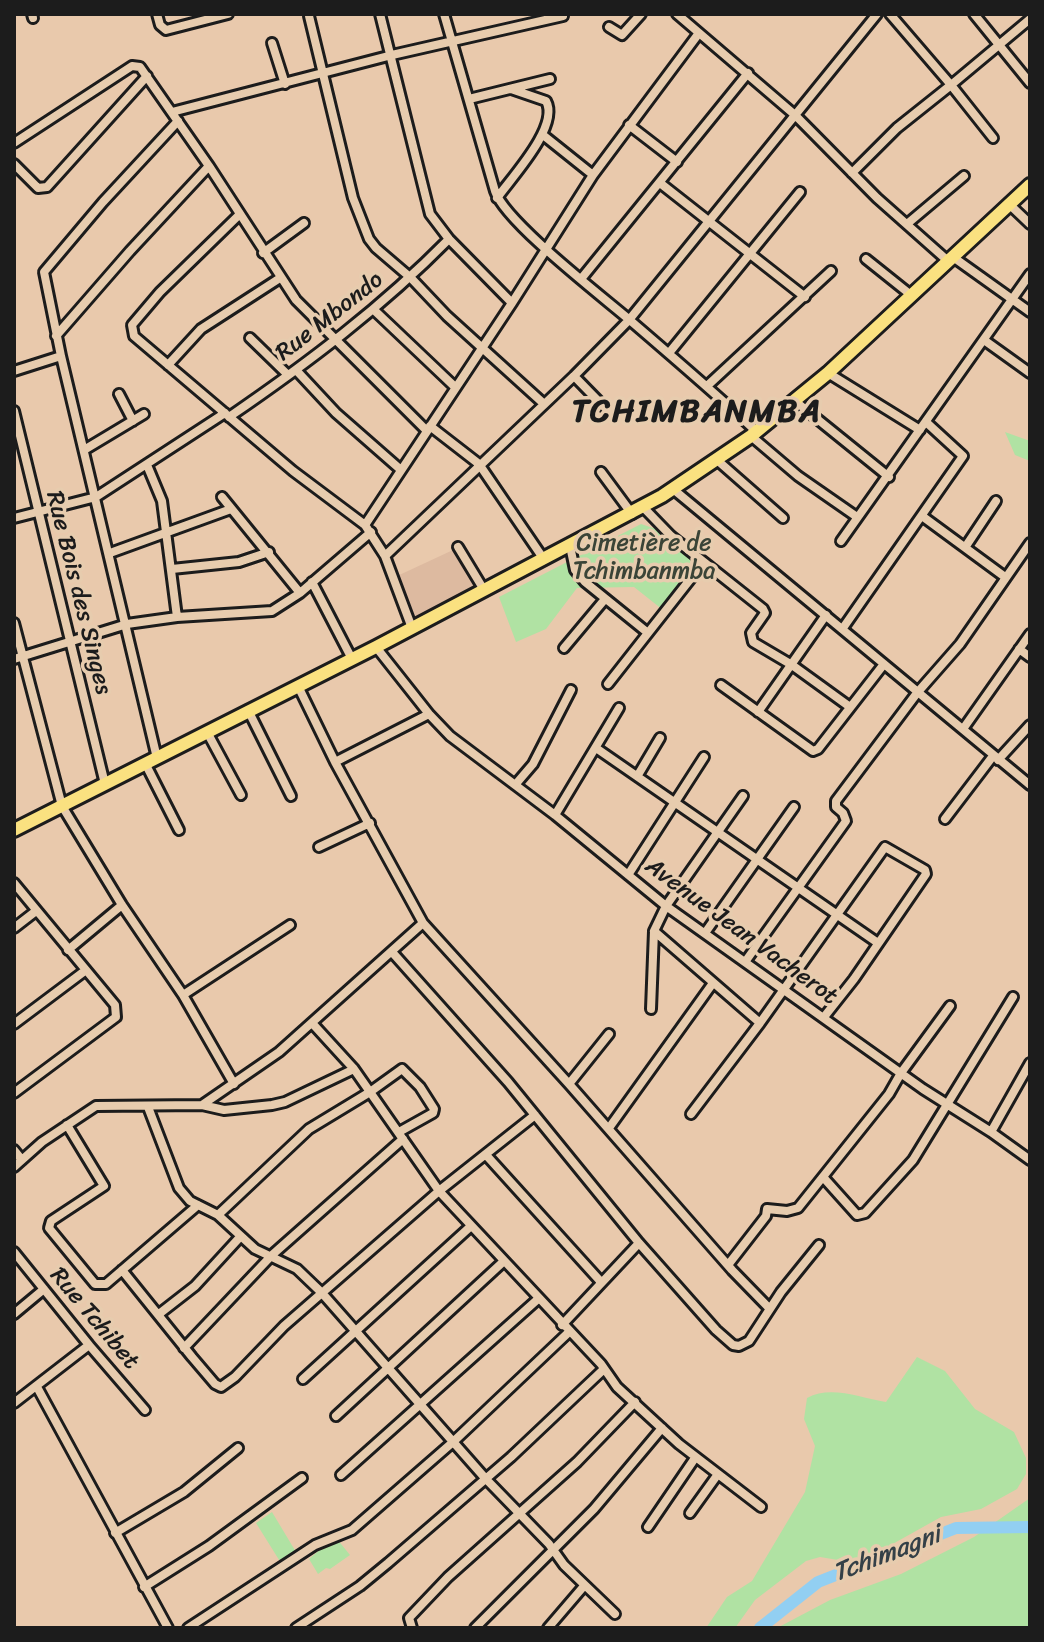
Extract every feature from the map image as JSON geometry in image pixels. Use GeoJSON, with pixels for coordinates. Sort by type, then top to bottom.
{"type":"FeatureCollection","features":[{"type":"Feature","properties":{"kind":"highway"},"geometry":{"type":"LineString","coordinates":[[14,830],[376,647],[637,511],[673,489],[754,434],[828,373],[1030,185]]}},
{"type":"Feature","properties":{"kind":"street"},"geometry":{"type":"LineString","coordinates":[[157,14],[160,25],[166,30],[228,14]]}},
{"type":"Feature","properties":{"kind":"street"},"geometry":{"type":"LineString","coordinates":[[380,14],[430,214],[449,239],[512,303]]}},
{"type":"Feature","properties":{"kind":"street"},"geometry":{"type":"LineString","coordinates":[[444,14],[497,198],[546,249],[707,386],[798,476],[857,517]]}},
{"type":"Feature","properties":{"kind":"street"},"geometry":{"type":"LineString","coordinates":[[609,27],[622,35],[641,14]]}},
{"type":"Feature","properties":{"kind":"street"},"geometry":{"type":"LineString","coordinates":[[677,14],[795,115],[907,224],[951,259],[1030,312]]}},
{"type":"Feature","properties":{"kind":"street"},"geometry":{"type":"LineString","coordinates":[[385,556],[629,320],[877,14]]}},
{"type":"Feature","properties":{"kind":"street"},"geometry":{"type":"LineString","coordinates":[[890,14],[993,138]]}},
{"type":"Feature","properties":{"kind":"street"},"geometry":{"type":"LineString","coordinates":[[974,14],[1030,83]]}},
{"type":"Feature","properties":{"kind":"street"},"geometry":{"type":"LineString","coordinates":[[309,16],[353,198],[369,239],[447,316],[543,403]]}},
{"type":"Feature","properties":{"kind":"street"},"geometry":{"type":"LineString","coordinates":[[172,112],[392,55],[563,16]]}},
{"type":"Feature","properties":{"kind":"street"},"geometry":{"type":"LineString","coordinates":[[852,173],[897,128],[1030,19]]}},
{"type":"Feature","properties":{"kind":"street"},"geometry":{"type":"LineString","coordinates":[[18,658],[127,624],[177,617],[263,613],[281,607],[312,582],[368,529],[401,470],[593,175],[699,33]]}},
{"type":"Feature","properties":{"kind":"street"},"geometry":{"type":"LineString","coordinates":[[272,43],[285,84]]}},
{"type":"Feature","properties":{"kind":"street"},"geometry":{"type":"LineString","coordinates":[[14,143],[136,65],[147,76],[209,166],[263,253],[301,306],[429,428],[479,464],[543,558]]}},
{"type":"Feature","properties":{"kind":"street"},"geometry":{"type":"LineString","coordinates":[[581,279],[748,73]]}},
{"type":"Feature","properties":{"kind":"street"},"geometry":{"type":"LineString","coordinates":[[14,164],[38,188],[47,187],[147,76]]}},
{"type":"Feature","properties":{"kind":"street"},"geometry":{"type":"LineString","coordinates":[[469,99],[550,79]]}},
{"type":"Feature","properties":{"kind":"street"},"geometry":{"type":"LineString","coordinates":[[497,198],[543,135],[550,112],[546,101],[511,89]]}},
{"type":"Feature","properties":{"kind":"street"},"geometry":{"type":"LineString","coordinates":[[178,121],[46,267],[44,277],[127,624],[151,760],[179,830]]}},
{"type":"Feature","properties":{"kind":"street"},"geometry":{"type":"LineString","coordinates":[[629,125],[677,162]]}},
{"type":"Feature","properties":{"kind":"street"},"geometry":{"type":"LineString","coordinates":[[543,135],[593,175]]}},
{"type":"Feature","properties":{"kind":"street"},"geometry":{"type":"LineString","coordinates":[[56,336],[139,240],[209,166]]}},
{"type":"Feature","properties":{"kind":"street"},"geometry":{"type":"LineString","coordinates":[[907,224],[964,176]]}},
{"type":"Feature","properties":{"kind":"street"},"geometry":{"type":"LineString","coordinates":[[660,183],[805,297]]}},
{"type":"Feature","properties":{"kind":"street"},"geometry":{"type":"LineString","coordinates":[[669,353],[800,192]]}},
{"type":"Feature","properties":{"kind":"street"},"geometry":{"type":"LineString","coordinates":[[1009,204],[1030,224]]}},
{"type":"Feature","properties":{"kind":"street"},"geometry":{"type":"LineString","coordinates":[[240,214],[160,292],[132,325],[134,336],[293,471],[368,529],[385,556],[412,628]]}},
{"type":"Feature","properties":{"kind":"street"},"geometry":{"type":"LineString","coordinates":[[263,253],[304,223]]}},
{"type":"Feature","properties":{"kind":"street","name":"Rue Mbondo"},"geometry":{"type":"LineString","coordinates":[[14,518],[96,497],[227,415],[336,341],[411,278],[449,239]]}},
{"type":"Feature","properties":{"kind":"street"},"geometry":{"type":"LineString","coordinates":[[866,259],[911,295]]}},
{"type":"Feature","properties":{"kind":"street"},"geometry":{"type":"LineString","coordinates":[[707,386],[831,271]]}},
{"type":"Feature","properties":{"kind":"street"},"geometry":{"type":"LineString","coordinates":[[841,541],[1030,274]]}},
{"type":"Feature","properties":{"kind":"street"},"geometry":{"type":"LineString","coordinates":[[168,365],[201,329],[280,278]]}},
{"type":"Feature","properties":{"kind":"street"},"geometry":{"type":"LineString","coordinates":[[374,310],[455,387]]}},
{"type":"Feature","properties":{"kind":"street"},"geometry":{"type":"LineString","coordinates":[[250,338],[401,470]]}},
{"type":"Feature","properties":{"kind":"street"},"geometry":{"type":"LineString","coordinates":[[984,340],[1030,373]]}},
{"type":"Feature","properties":{"kind":"street"},"geometry":{"type":"LineString","coordinates":[[14,371],[61,356]]}},
{"type":"Feature","properties":{"kind":"street"},"geometry":{"type":"LineString","coordinates":[[828,373],[923,426],[963,456],[843,628]]}},
{"type":"Feature","properties":{"kind":"street"},"geometry":{"type":"LineString","coordinates":[[574,376],[612,415]]}},
{"type":"Feature","properties":{"kind":"street"},"geometry":{"type":"LineString","coordinates":[[119,394],[133,421]]}},
{"type":"Feature","properties":{"kind":"street"},"geometry":{"type":"LineString","coordinates":[[795,401],[889,477]]}},
{"type":"Feature","properties":{"kind":"street","name":"Rue Bois des Singes"},"geometry":{"type":"LineString","coordinates":[[14,411],[105,784]]}},
{"type":"Feature","properties":{"kind":"street"},"geometry":{"type":"LineString","coordinates":[[84,450],[144,414]]}},
{"type":"Feature","properties":{"kind":"street"},"geometry":{"type":"LineString","coordinates":[[717,460],[783,518]]}},
{"type":"Feature","properties":{"kind":"street"},"geometry":{"type":"LineString","coordinates":[[147,465],[162,501],[177,617]]}},
{"type":"Feature","properties":{"kind":"street"},"geometry":{"type":"LineString","coordinates":[[601,472],[637,511],[763,609],[765,613],[750,638],[753,642],[792,665],[850,707]]}},
{"type":"Feature","properties":{"kind":"street"},"geometry":{"type":"LineString","coordinates":[[673,489],[1030,785]]}},
{"type":"Feature","properties":{"kind":"street"},"geometry":{"type":"LineString","coordinates":[[222,497],[300,593]]}},
{"type":"Feature","properties":{"kind":"street"},"geometry":{"type":"LineString","coordinates":[[966,546],[996,501]]}},
{"type":"Feature","properties":{"kind":"street"},"geometry":{"type":"LineString","coordinates":[[110,553],[231,509]]}},
{"type":"Feature","properties":{"kind":"street"},"geometry":{"type":"LineString","coordinates":[[922,516],[1005,577]]}},
{"type":"Feature","properties":{"kind":"street"},"geometry":{"type":"LineString","coordinates":[[745,962],[846,821],[836,807],[836,801],[917,693],[960,644],[1030,543]]}},
{"type":"Feature","properties":{"kind":"street"},"geometry":{"type":"LineString","coordinates":[[570,546],[575,570],[648,633]]}},
{"type":"Feature","properties":{"kind":"street"},"geometry":{"type":"LineString","coordinates":[[458,547],[484,590]]}},
{"type":"Feature","properties":{"kind":"street"},"geometry":{"type":"LineString","coordinates":[[172,569],[239,562],[269,552]]}},
{"type":"Feature","properties":{"kind":"street"},"geometry":{"type":"LineString","coordinates":[[608,684],[703,563]]}},
{"type":"Feature","properties":{"kind":"street"},"geometry":{"type":"LineString","coordinates":[[312,582],[352,659]]}},
{"type":"Feature","properties":{"kind":"street"},"geometry":{"type":"LineString","coordinates":[[564,648],[605,599]]}},
{"type":"Feature","properties":{"kind":"street"},"geometry":{"type":"LineString","coordinates":[[758,712],[826,615]]}},
{"type":"Feature","properties":{"kind":"street"},"geometry":{"type":"LineString","coordinates":[[14,623],[18,658],[62,806],[122,905],[183,995],[234,1084]]}},
{"type":"Feature","properties":{"kind":"street"},"geometry":{"type":"LineString","coordinates":[[963,729],[1030,634]]}},
{"type":"Feature","properties":{"kind":"street"},"geometry":{"type":"LineString","coordinates":[[335,762],[429,714],[376,647]]}},
{"type":"Feature","properties":{"kind":"street"},"geometry":{"type":"LineString","coordinates":[[1019,649],[1030,657]]}},
{"type":"Feature","properties":{"kind":"street"},"geometry":{"type":"LineString","coordinates":[[721,685],[813,751],[884,664]]}},
{"type":"Feature","properties":{"kind":"street"},"geometry":{"type":"LineString","coordinates":[[298,686],[335,762],[423,923],[769,1308]]}},
{"type":"Feature","properties":{"kind":"street"},"geometry":{"type":"LineString","coordinates":[[515,785],[533,764],[571,690]]}},
{"type":"Feature","properties":{"kind":"street"},"geometry":{"type":"LineString","coordinates":[[555,815],[619,708]]}},
{"type":"Feature","properties":{"kind":"street"},"geometry":{"type":"LineString","coordinates":[[248,710],[291,796]]}},
{"type":"Feature","properties":{"kind":"street","name":"Avenue Jean Vacherot"},"geometry":{"type":"LineString","coordinates":[[429,714],[455,740],[555,815],[666,906],[901,1073],[991,1132]]}},
{"type":"Feature","properties":{"kind":"street"},"geometry":{"type":"LineString","coordinates":[[945,819],[996,758],[1030,725]]}},
{"type":"Feature","properties":{"kind":"street"},"geometry":{"type":"LineString","coordinates":[[207,732],[241,795]]}},
{"type":"Feature","properties":{"kind":"street"},"geometry":{"type":"LineString","coordinates":[[638,775],[660,738]]}},
{"type":"Feature","properties":{"kind":"street"},"geometry":{"type":"LineString","coordinates":[[596,748],[878,943]]}},
{"type":"Feature","properties":{"kind":"street"},"geometry":{"type":"LineString","coordinates":[[628,875],[704,757]]}},
{"type":"Feature","properties":{"kind":"street"},"geometry":{"type":"LineString","coordinates":[[651,1009],[654,931],[666,906],[743,796]]}},
{"type":"Feature","properties":{"kind":"street"},"geometry":{"type":"LineString","coordinates":[[705,933],[794,807]]}},
{"type":"Feature","properties":{"kind":"street"},"geometry":{"type":"LineString","coordinates":[[319,847],[370,823]]}},
{"type":"Feature","properties":{"kind":"street"},"geometry":{"type":"LineString","coordinates":[[691,1114],[885,847],[925,870],[925,876],[824,1017]]}},
{"type":"Feature","properties":{"kind":"street"},"geometry":{"type":"LineString","coordinates":[[14,883],[115,1005],[116,1017],[14,1093]]}},
{"type":"Feature","properties":{"kind":"street"},"geometry":{"type":"LineString","coordinates":[[68,950],[122,905]]}},
{"type":"Feature","properties":{"kind":"street"},"geometry":{"type":"LineString","coordinates":[[14,928],[36,911]]}},
{"type":"Feature","properties":{"kind":"street"},"geometry":{"type":"LineString","coordinates":[[202,1105],[273,1057],[423,923]]}},
{"type":"Feature","properties":{"kind":"street"},"geometry":{"type":"LineString","coordinates":[[183,995],[290,925]]}},
{"type":"Feature","properties":{"kind":"street"},"geometry":{"type":"LineString","coordinates":[[654,931],[760,1023]]}},
{"type":"Feature","properties":{"kind":"street"},"geometry":{"type":"LineString","coordinates":[[392,952],[535,1115],[639,1243],[733,1345],[739,1346],[749,1341],[769,1308],[819,1245]]}},
{"type":"Feature","properties":{"kind":"street"},"geometry":{"type":"LineString","coordinates":[[14,1024],[86,970]]}},
{"type":"Feature","properties":{"kind":"street"},"geometry":{"type":"LineString","coordinates":[[609,1128],[713,983]]}},
{"type":"Feature","properties":{"kind":"street"},"geometry":{"type":"LineString","coordinates":[[823,1177],[857,1215],[865,1213],[913,1160],[1013,997]]}},
{"type":"Feature","properties":{"kind":"street"},"geometry":{"type":"LineString","coordinates":[[728,1265],[766,1216],[767,1209],[787,1211],[798,1208],[889,1094],[950,1006]]}},
{"type":"Feature","properties":{"kind":"street"},"geometry":{"type":"LineString","coordinates":[[312,1023],[354,1069],[439,1191],[604,1369],[617,1387],[695,1458],[761,1507]]}},
{"type":"Feature","properties":{"kind":"street"},"geometry":{"type":"LineString","coordinates":[[569,1084],[609,1034]]}},
{"type":"Feature","properties":{"kind":"street"},"geometry":{"type":"LineString","coordinates":[[1029,1159],[991,1132],[1030,1063]]}},
{"type":"Feature","properties":{"kind":"street"},"geometry":{"type":"LineString","coordinates":[[14,1167],[42,1142],[96,1106],[202,1105],[224,1110],[278,1104],[354,1069]]}},
{"type":"Feature","properties":{"kind":"street"},"geometry":{"type":"LineString","coordinates":[[184,1348],[272,1255],[401,1136],[433,1113],[433,1104],[402,1069],[309,1129],[218,1215]]}},
{"type":"Feature","properties":{"kind":"street"},"geometry":{"type":"LineString","coordinates":[[148,1107],[179,1188],[185,1196],[218,1215],[255,1249],[297,1269],[322,1293],[517,1514],[553,1549],[584,1586],[615,1614]]}},
{"type":"Feature","properties":{"kind":"street"},"geometry":{"type":"LineString","coordinates":[[122,1270],[184,1348],[221,1387],[439,1191],[535,1115]]}},
{"type":"Feature","properties":{"kind":"street"},"geometry":{"type":"LineString","coordinates":[[67,1125],[104,1186],[51,1221],[49,1228],[95,1284],[106,1284],[198,1205]]}},
{"type":"Feature","properties":{"kind":"street"},"geometry":{"type":"LineString","coordinates":[[14,1150],[22,1160]]}},
{"type":"Feature","properties":{"kind":"street"},"geometry":{"type":"LineString","coordinates":[[487,1156],[601,1282]]}},
{"type":"Feature","properties":{"kind":"street"},"geometry":{"type":"LineString","coordinates":[[303,1379],[471,1226]]}},
{"type":"Feature","properties":{"kind":"street"},"geometry":{"type":"LineString","coordinates":[[159,1314],[195,1286],[240,1237]]}},
{"type":"Feature","properties":{"kind":"street"},"geometry":{"type":"LineString","coordinates":[[188,1628],[315,1545],[352,1530],[453,1442],[566,1328],[601,1282],[639,1243]]}},
{"type":"Feature","properties":{"kind":"street","name":"Rue Tchibet"},"geometry":{"type":"LineString","coordinates":[[14,1252],[145,1410]]}},
{"type":"Feature","properties":{"kind":"street"},"geometry":{"type":"LineString","coordinates":[[336,1416],[504,1261]]}},
{"type":"Feature","properties":{"kind":"street"},"geometry":{"type":"LineString","coordinates":[[14,1314],[44,1289]]}},
{"type":"Feature","properties":{"kind":"street"},"geometry":{"type":"LineString","coordinates":[[341,1475],[538,1299]]}},
{"type":"Feature","properties":{"kind":"street"},"geometry":{"type":"LineString","coordinates":[[14,1403],[89,1345]]}},
{"type":"Feature","properties":{"kind":"street"},"geometry":{"type":"LineString","coordinates":[[296,1628],[360,1586],[604,1369]]}},
{"type":"Feature","properties":{"kind":"street"},"geometry":{"type":"LineString","coordinates":[[37,1387],[168,1628]]}},
{"type":"Feature","properties":{"kind":"street"},"geometry":{"type":"LineString","coordinates":[[412,1628],[409,1618],[448,1577],[577,1462],[635,1402]]}},
{"type":"Feature","properties":{"kind":"street"},"geometry":{"type":"LineString","coordinates":[[475,1628],[607,1495],[662,1428]]}},
{"type":"Feature","properties":{"kind":"street"},"geometry":{"type":"LineString","coordinates":[[115,1533],[184,1492],[238,1448]]}},
{"type":"Feature","properties":{"kind":"street"},"geometry":{"type":"LineString","coordinates":[[648,1527],[695,1458]]}},
{"type":"Feature","properties":{"kind":"street"},"geometry":{"type":"LineString","coordinates":[[690,1513],[718,1474]]}},
{"type":"Feature","properties":{"kind":"street"},"geometry":{"type":"LineString","coordinates":[[144,1587],[209,1546],[302,1478]]}},
{"type":"Feature","properties":{"kind":"street"},"geometry":{"type":"LineString","coordinates":[[548,1628],[584,1586]]}},
{"type":"Feature","properties":{"kind":"shaded area"},"geometry":{"type":"Polygon","coordinates":[[[453,550],[477,588],[414,617],[395,577],[453,550]]]}},
{"type":"Feature","properties":{"kind":"green space"},"geometry":{"type":"Polygon","coordinates":[[[1005,432],[1030,441],[1030,461],[1015,455],[1005,432]]]}},
{"type":"Feature","properties":{"kind":"green space","name":"Cimetière de Tchimbanmba"},"geometry":{"type":"Polygon","coordinates":[[[641,524],[659,530],[695,563],[663,610],[634,587],[577,588],[546,629],[516,642],[499,597],[641,524]]]}},
{"type":"Feature","properties":{"kind":"green space"},"geometry":{"type":"Polygon","coordinates":[[[917,1357],[945,1371],[975,1409],[1014,1432],[1026,1458],[1026,1474],[1017,1489],[981,1509],[941,1517],[889,1546],[872,1561],[856,1563],[820,1557],[806,1561],[755,1600],[735,1628],[706,1628],[727,1597],[752,1581],[805,1492],[815,1446],[804,1419],[807,1398],[836,1392],[886,1402],[917,1357]]]}},
{"type":"Feature","properties":{"kind":"green space"},"geometry":{"type":"Polygon","coordinates":[[[1030,1498],[1030,1628],[777,1628],[830,1600],[901,1574],[974,1537],[1030,1498]]]}},
{"type":"Feature","properties":{"kind":"green space"},"geometry":{"type":"Polygon","coordinates":[[[272,1512],[296,1552],[281,1563],[256,1523],[272,1512]]]}},
{"type":"Feature","properties":{"kind":"green space"},"geometry":{"type":"Polygon","coordinates":[[[337,1539],[350,1555],[318,1574],[309,1559],[330,1541],[337,1539]]]}},
{"type":"Feature","properties":{"kind":"waterway","name":"Tchimagni"},"geometry":{"type":"LineString","coordinates":[[760,1628],[818,1582],[956,1528],[1030,1527]]}},
{"type":"Feature","properties":{"kind":"district","name":"TCHIMBANMBA"},"geometry":{"type":"Point","coordinates":[697,413]}}]}
